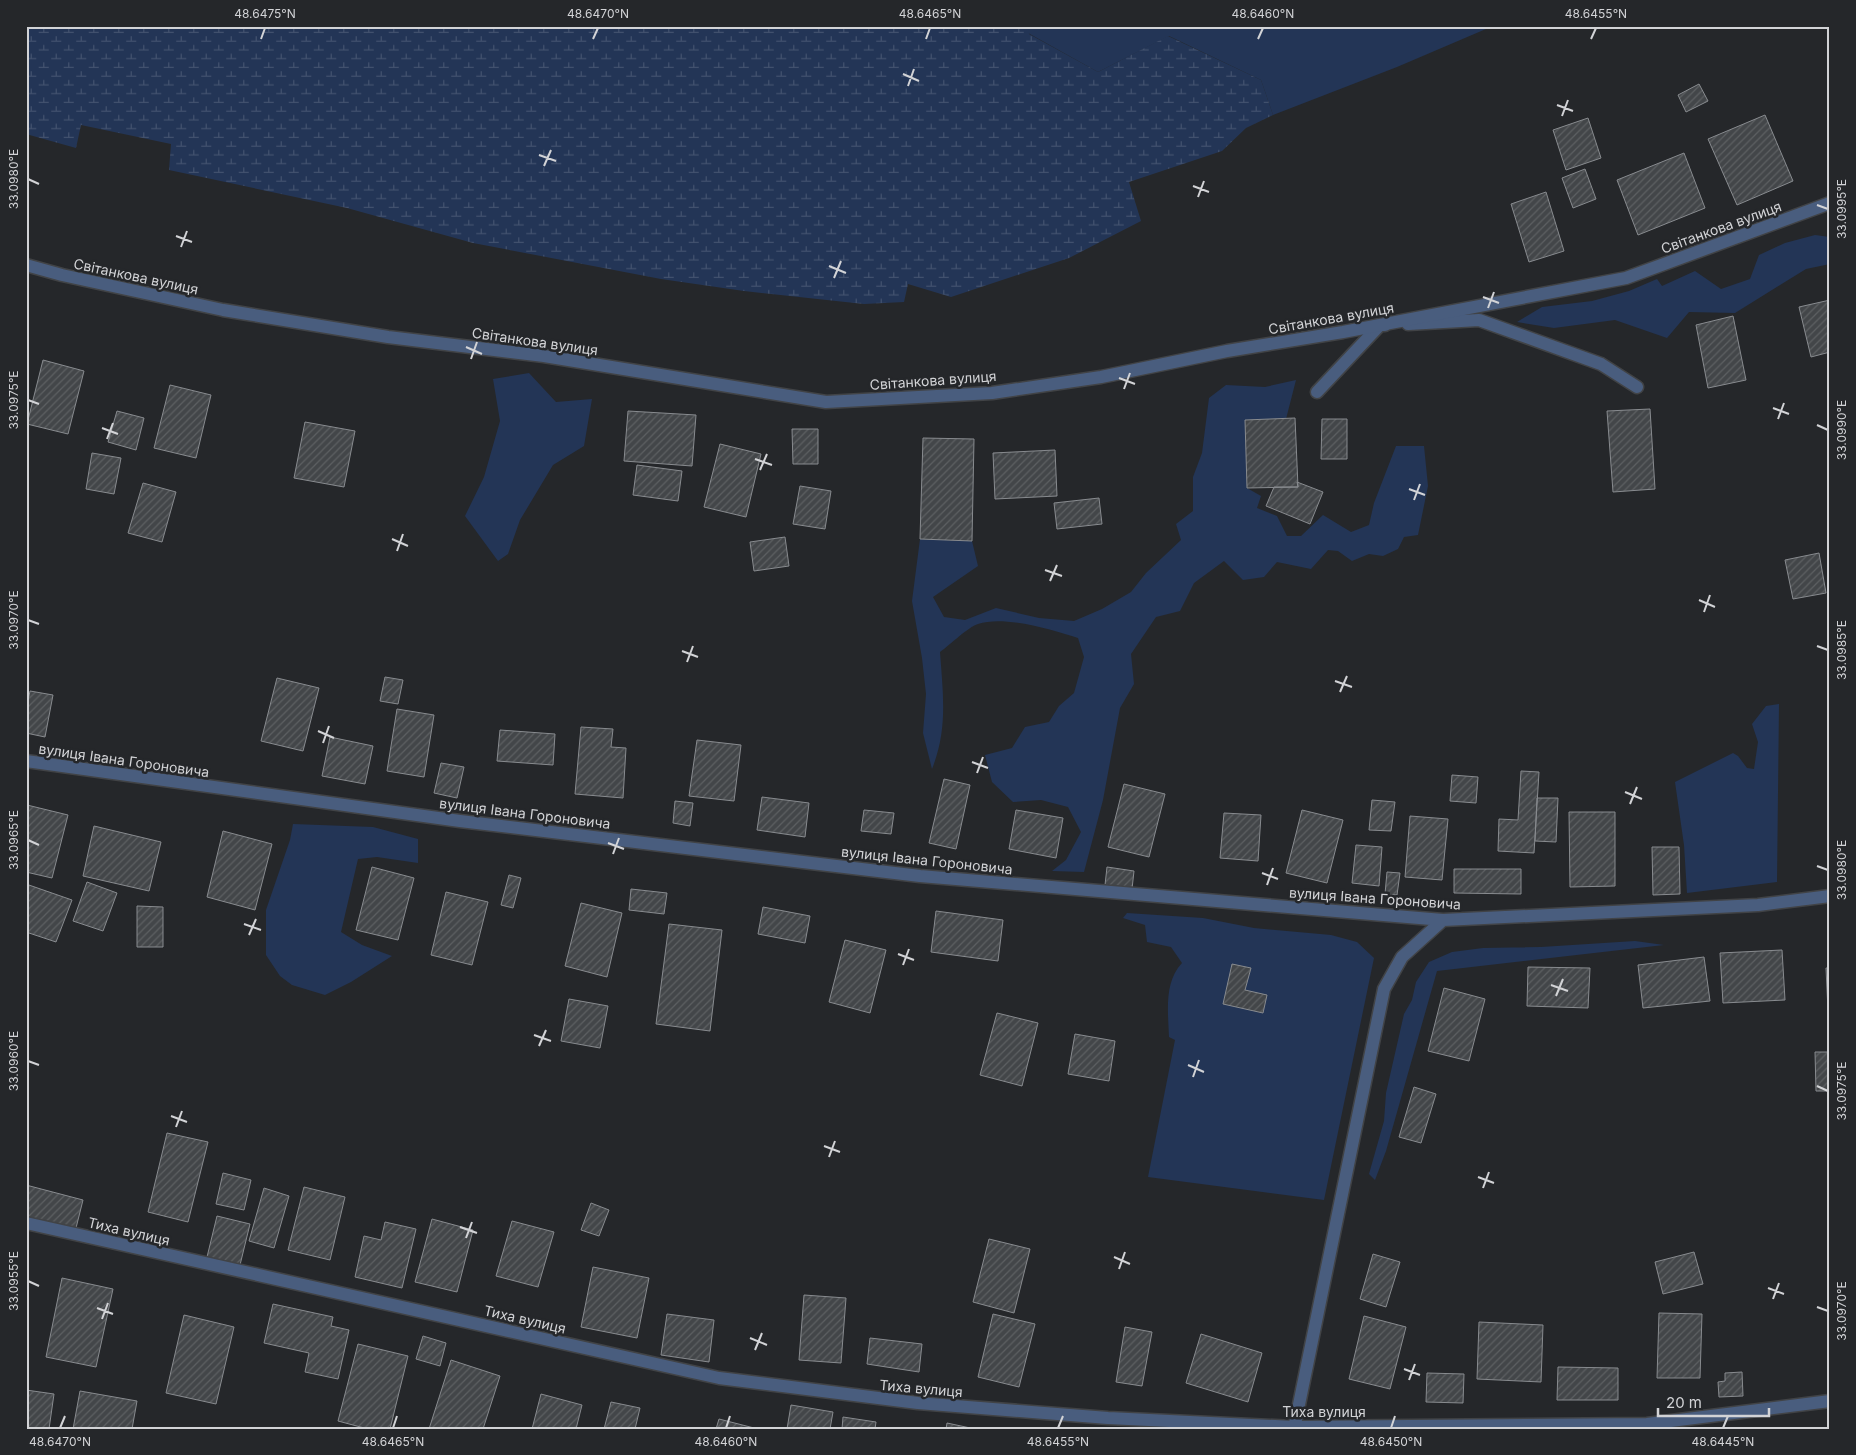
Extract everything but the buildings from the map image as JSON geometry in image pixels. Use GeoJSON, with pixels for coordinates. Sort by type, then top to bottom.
{"type":"FeatureCollection","features":[{"type":"Feature","properties":{"kind":"street","name":"Світанкова вулиця"},"geometry":{"type":"LineString","coordinates":[[26,265],[62,275],[223,310],[388,337],[544,356],[826,402],[992,392],[1101,377],[1227,351],[1380,325],[1626,278],[1830,203]]}},
{"type":"Feature","properties":{"kind":"street"},"geometry":{"type":"LineString","coordinates":[[1317,392],[1380,325],[1479,320],[1601,364],[1637,387]]}},
{"type":"Feature","properties":{"kind":"street","name":"вулиця Івана Гороновича"},"geometry":{"type":"LineString","coordinates":[[26,761],[460,821],[920,876],[1443,920],[1758,905],[1830,896]]}},
{"type":"Feature","properties":{"kind":"street"},"geometry":{"type":"LineString","coordinates":[[1294,1428],[1384,989],[1402,957],[1443,920]]}},
{"type":"Feature","properties":{"kind":"street","name":"Тиха вулиця"},"geometry":{"type":"LineString","coordinates":[[26,1223],[719,1378],[821,1393],[918,1403],[1108,1418],[1294,1428],[1647,1424],[1830,1401]]}},
{"type":"Feature","properties":{"kind":"green space"},"geometry":{"type":"Polygon","coordinates":[[[26,26],[1028,26],[1029,34],[1098,72],[1168,36],[1261,80],[1273,115],[1246,128],[1222,151],[1129,182],[1141,221],[1069,258],[951,297],[908,284],[904,302],[864,304],[744,291],[661,279],[473,243],[347,208],[169,170],[171,144],[81,125],[76,148],[26,134],[26,26]]]}},
{"type":"Feature","properties":{"kind":"green space"},"geometry":{"type":"Polygon","coordinates":[[[1028,26],[1493,26],[1397,67],[1273,115],[1261,80],[1169,36],[1098,72],[1028,33],[1028,26]]]}},
{"type":"Feature","properties":{"kind":"green space"},"geometry":{"type":"Polygon","coordinates":[[[1815,235],[1830,237],[1830,264],[1806,269],[1735,313],[1689,312],[1667,338],[1615,320],[1554,328],[1517,322],[1542,307],[1592,301],[1629,291],[1657,279],[1662,286],[1695,271],[1721,289],[1750,279],[1759,255],[1785,243],[1815,235]]]}},
{"type":"Feature","properties":{"kind":"green space"},"geometry":{"type":"Polygon","coordinates":[[[529,373],[556,402],[592,399],[584,446],[553,465],[520,520],[508,554],[498,561],[465,516],[484,477],[500,421],[493,379],[529,373]]]}},
{"type":"Feature","properties":{"kind":"green space"},"geometry":{"type":"Polygon","coordinates":[[[1296,380],[1286,419],[1245,421],[1247,488],[1261,496],[1257,508],[1277,516],[1287,536],[1301,536],[1323,515],[1351,532],[1369,525],[1374,503],[1396,446],[1424,446],[1428,486],[1418,535],[1404,537],[1398,549],[1383,556],[1369,554],[1352,561],[1338,551],[1328,550],[1311,569],[1277,562],[1264,577],[1243,580],[1224,561],[1194,583],[1180,611],[1156,617],[1131,654],[1134,684],[1120,708],[1103,800],[1084,872],[1052,871],[1066,860],[1081,832],[1068,807],[1041,800],[1013,802],[992,782],[985,755],[1012,748],[1025,727],[1049,722],[1059,706],[1074,693],[1084,657],[1078,638],[1014,622],[989,622],[978,624],[969,629],[940,652],[943,711],[940,740],[932,769],[923,733],[926,694],[912,601],[920,539],[972,541],[978,566],[933,597],[944,617],[965,620],[996,608],[1039,618],[1074,621],[1102,609],[1131,592],[1146,573],[1181,540],[1176,524],[1193,511],[1193,477],[1202,453],[1209,398],[1226,385],[1265,387],[1296,380]]]}},
{"type":"Feature","properties":{"kind":"green space"},"geometry":{"type":"Polygon","coordinates":[[[1779,704],[1777,882],[1687,893],[1684,845],[1675,782],[1733,753],[1738,756],[1747,768],[1754,769],[1758,742],[1752,724],[1766,706],[1779,704]]]}},
{"type":"Feature","properties":{"kind":"green space"},"geometry":{"type":"Polygon","coordinates":[[[293,824],[373,827],[418,839],[418,863],[377,857],[358,859],[341,932],[362,945],[392,956],[351,982],[325,995],[292,985],[280,976],[266,955],[266,910],[290,840],[293,824]]]}},
{"type":"Feature","properties":{"kind":"green space"},"geometry":{"type":"Polygon","coordinates":[[[1127,913],[1203,918],[1254,928],[1331,935],[1357,942],[1374,958],[1324,1200],[1148,1177],[1175,1040],[1169,1037],[1168,997],[1172,979],[1182,963],[1171,947],[1147,942],[1145,925],[1123,918],[1127,913]]]}},
{"type":"Feature","properties":{"kind":"green space"},"geometry":{"type":"Polygon","coordinates":[[[1635,941],[1664,945],[1437,971],[1386,1151],[1375,1180],[1369,1174],[1384,1121],[1386,1093],[1404,1014],[1412,1000],[1416,982],[1429,962],[1452,952],[1483,948],[1541,947],[1635,941]]]}}]}
